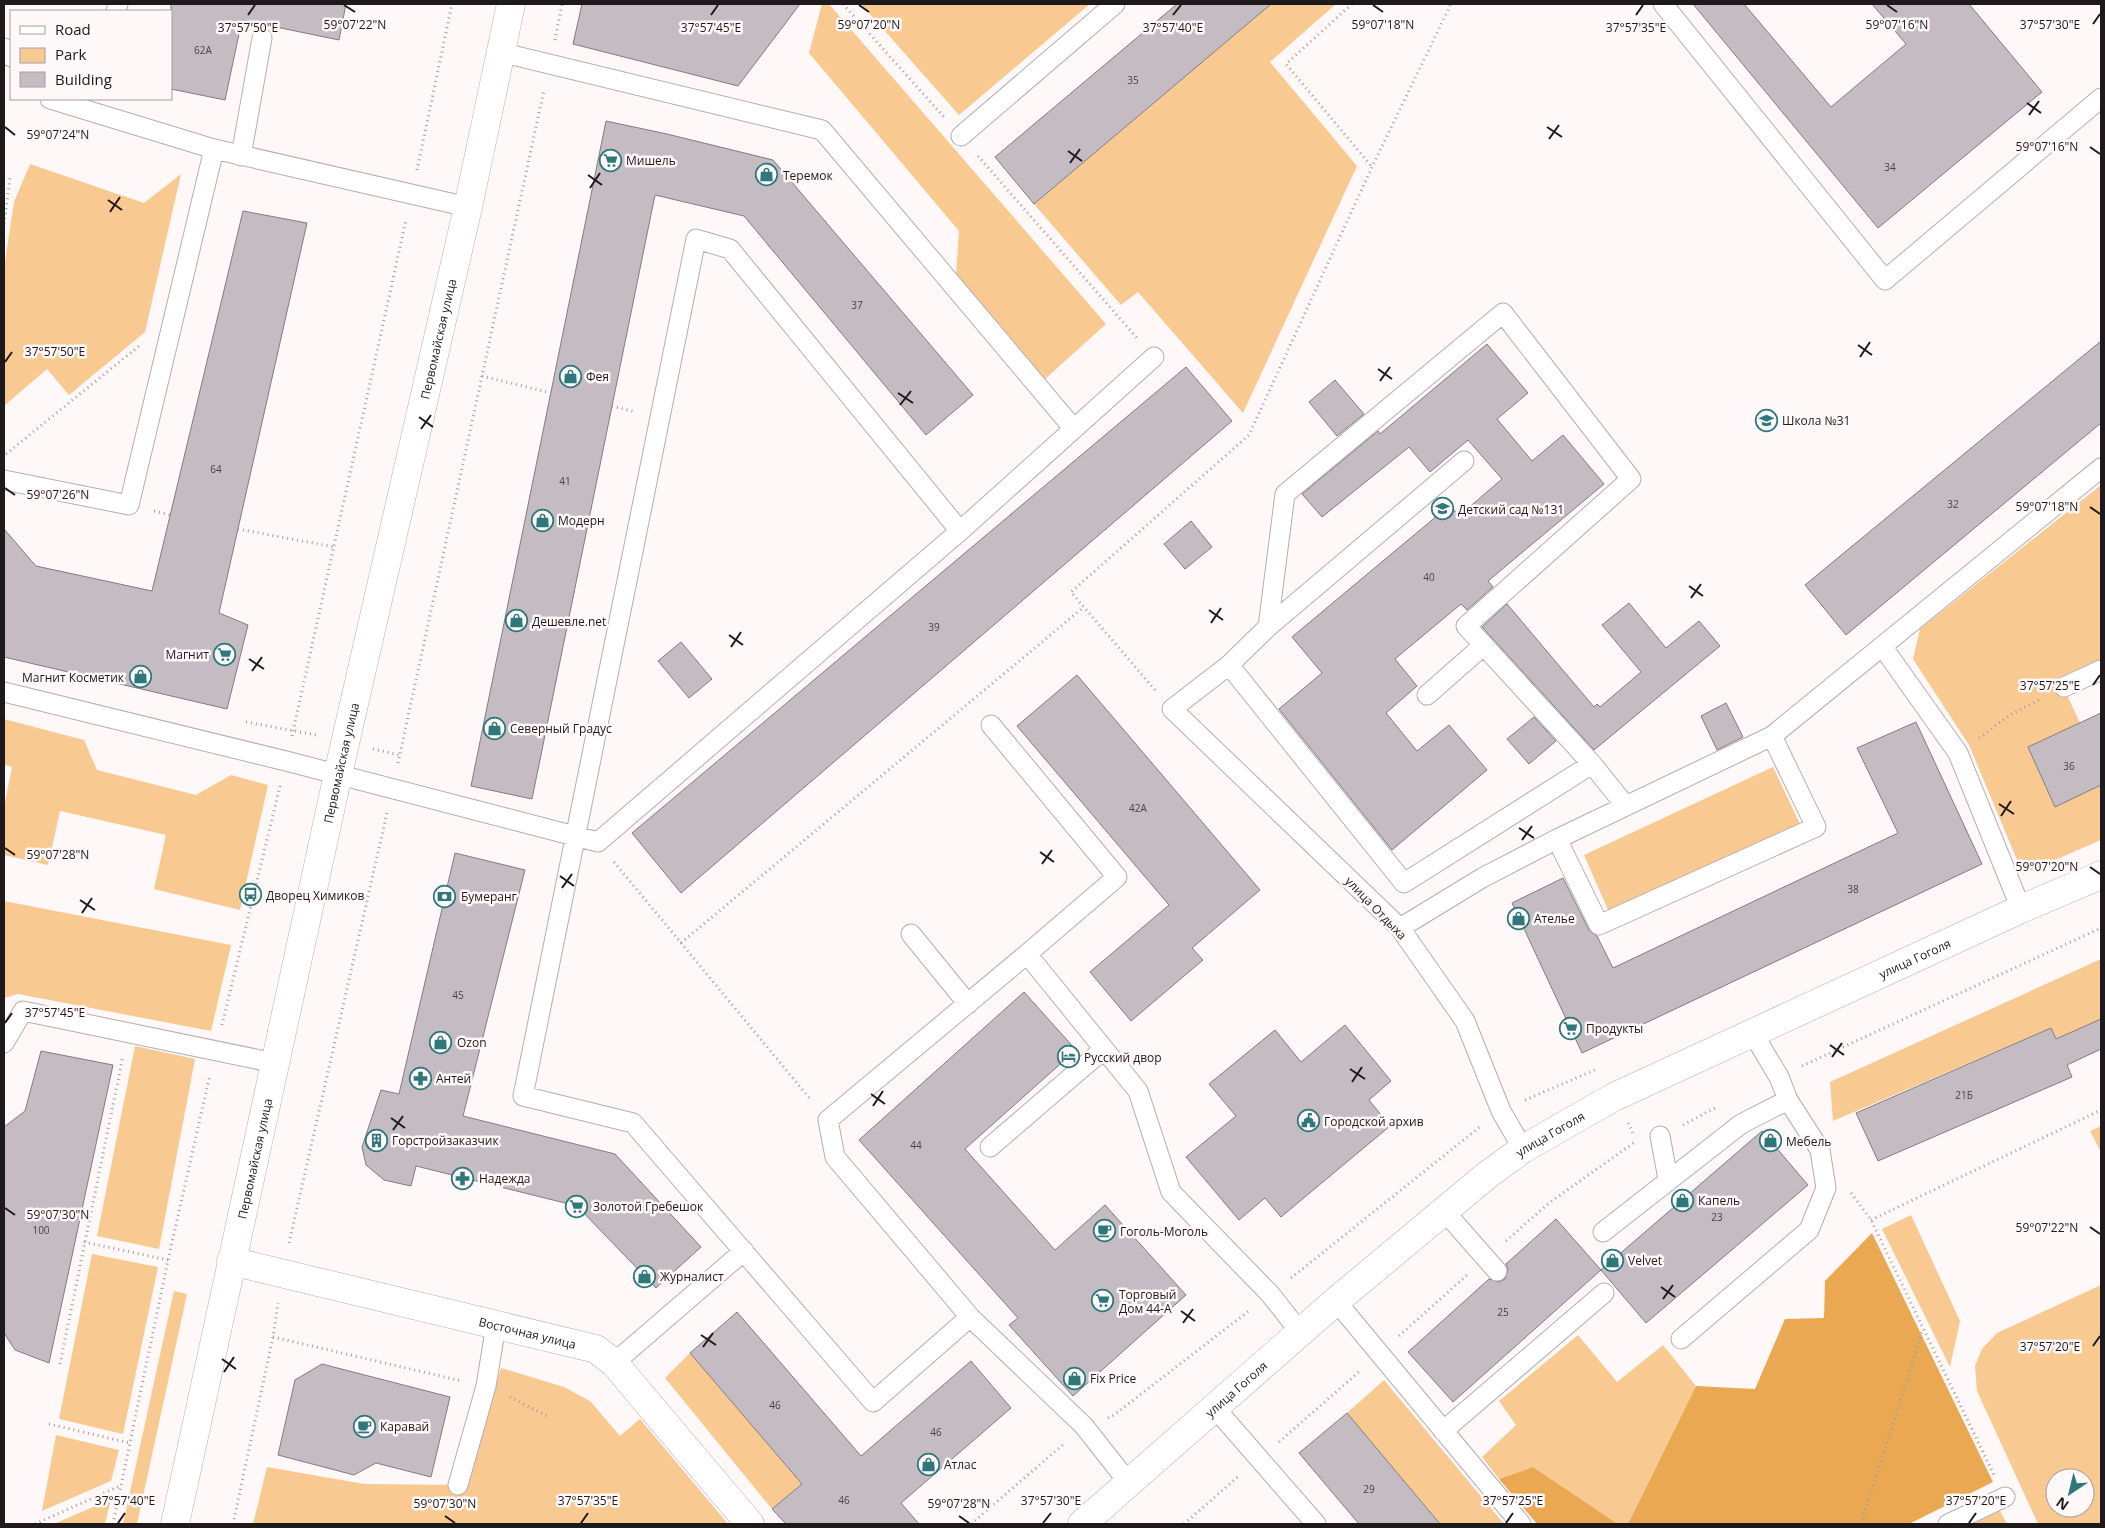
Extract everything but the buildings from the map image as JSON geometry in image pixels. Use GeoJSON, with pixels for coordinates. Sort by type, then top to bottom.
{"type":"FeatureCollection","features":[{"type":"Feature","properties":{"kind":"street","name":"Первомайская улица"},"geometry":{"type":"LineString","coordinates":[[175,1524],[338,774],[468,206],[511,4]]}},
{"type":"Feature","properties":{"kind":"street","name":"улица Гоголя"},"geometry":{"type":"LineString","coordinates":[[1082,1524],[1336,1301],[1486,1176],[1523,1149],[1614,1097],[1752,1032],[2101,875]]}},
{"type":"Feature","properties":{"kind":"street","name":"Восточная улица"},"geometry":{"type":"LineString","coordinates":[[231,1261],[596,1349],[614,1363],[750,1524]]}},
{"type":"Feature","properties":{"kind":"lane"},"geometry":{"type":"LineString","coordinates":[[961,136],[1115,4]]}},
{"type":"Feature","properties":{"kind":"lane"},"geometry":{"type":"LineString","coordinates":[[1663,4],[1885,280],[2101,98]]}},
{"type":"Feature","properties":{"kind":"lane"},"geometry":{"type":"LineString","coordinates":[[241,156],[262,38]]}},
{"type":"Feature","properties":{"kind":"lane"},"geometry":{"type":"LineString","coordinates":[[500,52],[822,130],[1074,429]]}},
{"type":"Feature","properties":{"kind":"lane"},"geometry":{"type":"LineString","coordinates":[[57,100],[96,106],[214,149],[241,156],[468,206]]}},
{"type":"Feature","properties":{"kind":"lane"},"geometry":{"type":"LineString","coordinates":[[4,480],[130,506],[214,149]]}},
{"type":"Feature","properties":{"kind":"lane"},"geometry":{"type":"LineString","coordinates":[[960,532],[730,249],[696,239],[574,836],[524,1096],[632,1123],[873,1402],[970,1317]]}},
{"type":"Feature","properties":{"kind":"lane"},"geometry":{"type":"LineString","coordinates":[[1268,627],[1285,494],[1503,313],[1631,479],[1466,626],[1592,764],[1625,806]]}},
{"type":"Feature","properties":{"kind":"lane"},"geometry":{"type":"LineString","coordinates":[[4,692],[286,760],[598,842],[960,532],[1154,357]]}},
{"type":"Feature","properties":{"kind":"lane"},"geometry":{"type":"LineString","coordinates":[[1172,709],[1229,665],[1268,627],[1464,461]]}},
{"type":"Feature","properties":{"kind":"lane"},"geometry":{"type":"LineString","coordinates":[[1400,928],[1482,878],[1557,838],[1772,736],[2101,468]]}},
{"type":"Feature","properties":{"kind":"lane"},"geometry":{"type":"LineString","coordinates":[[1427,695],[1484,645]]}},
{"type":"Feature","properties":{"kind":"lane"},"geometry":{"type":"LineString","coordinates":[[1882,646],[1958,753],[2021,910]]}},
{"type":"Feature","properties":{"kind":"lane"},"geometry":{"type":"LineString","coordinates":[[1229,665],[1404,883],[1592,764]]}},
{"type":"Feature","properties":{"kind":"lane"},"geometry":{"type":"LineString","coordinates":[[2064,688],[2101,670]]}},
{"type":"Feature","properties":{"kind":"lane","name":"улица Отдыха"},"geometry":{"type":"LineString","coordinates":[[1172,709],[1400,928],[1465,1021],[1501,1111],[1523,1149]]}},
{"type":"Feature","properties":{"kind":"lane"},"geometry":{"type":"LineString","coordinates":[[990,725],[1117,877],[828,1120],[835,1157],[970,1317],[1084,1426],[1128,1482]]}},
{"type":"Feature","properties":{"kind":"lane"},"geometry":{"type":"LineString","coordinates":[[1557,838],[1599,925],[1816,826],[1772,736]]}},
{"type":"Feature","properties":{"kind":"lane"},"geometry":{"type":"LineString","coordinates":[[911,934],[968,1004]]}},
{"type":"Feature","properties":{"kind":"lane"},"geometry":{"type":"LineString","coordinates":[[1027,954],[1138,1091],[1170,1192],[1270,1294],[1300,1332]]}},
{"type":"Feature","properties":{"kind":"lane"},"geometry":{"type":"LineString","coordinates":[[4,1043],[23,1011],[215,1052],[275,1062]]}},
{"type":"Feature","properties":{"kind":"lane"},"geometry":{"type":"LineString","coordinates":[[1681,1339],[1809,1230],[1826,1188],[1820,1150],[1788,1100],[1779,1077],[1752,1032]]}},
{"type":"Feature","properties":{"kind":"lane"},"geometry":{"type":"LineString","coordinates":[[990,1147],[1104,1049]]}},
{"type":"Feature","properties":{"kind":"lane"},"geometry":{"type":"LineString","coordinates":[[1603,1232],[1668,1179],[1741,1124],[1788,1100]]}},
{"type":"Feature","properties":{"kind":"lane"},"geometry":{"type":"LineString","coordinates":[[1660,1136],[1668,1179]]}},
{"type":"Feature","properties":{"kind":"lane"},"geometry":{"type":"LineString","coordinates":[[1445,1212],[1497,1271]]}},
{"type":"Feature","properties":{"kind":"lane"},"geometry":{"type":"LineString","coordinates":[[614,1363],[744,1252]]}},
{"type":"Feature","properties":{"kind":"lane"},"geometry":{"type":"LineString","coordinates":[[1443,1431],[1604,1293]]}},
{"type":"Feature","properties":{"kind":"lane"},"geometry":{"type":"LineString","coordinates":[[1336,1301],[1521,1524]]}},
{"type":"Feature","properties":{"kind":"lane"},"geometry":{"type":"LineString","coordinates":[[458,1485],[486,1386],[496,1325]]}},
{"type":"Feature","properties":{"kind":"lane"},"geometry":{"type":"LineString","coordinates":[[1215,1408],[1316,1524]]}},
{"type":"Feature","properties":{"kind":"lane"},"geometry":{"type":"LineString","coordinates":[[1948,1524],[2005,1497]]}},
{"type":"Feature","properties":{"kind":"path"},"geometry":{"type":"LineString","coordinates":[[113,1524],[168,1260],[215,1052],[286,760],[412,194],[452,4]]}},
{"type":"Feature","properties":{"kind":"path"},"geometry":{"type":"LineString","coordinates":[[843,4],[1154,357]]}},
{"type":"Feature","properties":{"kind":"path"},"geometry":{"type":"LineString","coordinates":[[1352,4],[1286,64],[1372,167]]}},
{"type":"Feature","properties":{"kind":"path"},"geometry":{"type":"LineString","coordinates":[[1172,709],[1071,592],[1249,435],[1372,167],[1451,4]]}},
{"type":"Feature","properties":{"kind":"path"},"geometry":{"type":"LineString","coordinates":[[4,224],[10,178]]}},
{"type":"Feature","properties":{"kind":"path"},"geometry":{"type":"LineString","coordinates":[[4,456],[174,318]]}},
{"type":"Feature","properties":{"kind":"path"},"geometry":{"type":"LineString","coordinates":[[482,376],[551,393]]}},
{"type":"Feature","properties":{"kind":"path"},"geometry":{"type":"LineString","coordinates":[[238,529],[334,547]]}},
{"type":"Feature","properties":{"kind":"path"},"geometry":{"type":"LineString","coordinates":[[681,943],[1084,607]]}},
{"type":"Feature","properties":{"kind":"path"},"geometry":{"type":"LineString","coordinates":[[1958,753],[2010,714],[2064,688]]}},
{"type":"Feature","properties":{"kind":"path"},"geometry":{"type":"LineString","coordinates":[[598,842],[828,1120]]}},
{"type":"Feature","properties":{"kind":"path"},"geometry":{"type":"LineString","coordinates":[[60,1364],[127,1033]]}},
{"type":"Feature","properties":{"kind":"path"},"geometry":{"type":"LineString","coordinates":[[1871,1220],[2101,1110]]}},
{"type":"Feature","properties":{"kind":"path"},"geometry":{"type":"LineString","coordinates":[[1848,1189],[1871,1220],[2005,1497]]}},
{"type":"Feature","properties":{"kind":"path"},"geometry":{"type":"LineString","coordinates":[[84,1242],[168,1260]]}},
{"type":"Feature","properties":{"kind":"path"},"geometry":{"type":"LineString","coordinates":[[971,1524],[1084,1426],[1114,1415],[1270,1294]]}},
{"type":"Feature","properties":{"kind":"path"},"geometry":{"type":"LineString","coordinates":[[1861,1524],[1923,1329]]}},
{"type":"Feature","properties":{"kind":"path"},"geometry":{"type":"LineString","coordinates":[[273,1337],[486,1386],[547,1416]]}},
{"type":"Feature","properties":{"kind":"path"},"geometry":{"type":"LineString","coordinates":[[48,1424],[130,1443]]}},
{"type":"Feature","properties":{"kind":"path"},"geometry":{"type":"LineString","coordinates":[[35,1524],[121,1486]]}},
{"type":"Feature","properties":{"kind":"green space"},"geometry":{"type":"Polygon","coordinates":[[[822,4],[829,4],[1106,324],[1044,380],[956,274],[959,231],[809,53],[822,4]]]}},
{"type":"Feature","properties":{"kind":"green space"},"geometry":{"type":"Polygon","coordinates":[[[861,4],[1090,4],[959,115],[861,4]]]}},
{"type":"Feature","properties":{"kind":"green space"},"geometry":{"type":"Polygon","coordinates":[[[1271,4],[1336,4],[1270,62],[1357,166],[1243,413],[1138,292],[1121,305],[1034,204],[1271,4]]]}},
{"type":"Feature","properties":{"kind":"green space"},"geometry":{"type":"Polygon","coordinates":[[[30,164],[144,203],[181,174],[145,332],[69,395],[47,369],[4,406],[4,268],[14,202],[30,164]]]}},
{"type":"Feature","properties":{"kind":"green space"},"geometry":{"type":"Polygon","coordinates":[[[2101,485],[2101,659],[2059,678],[2080,723],[2028,747],[2055,806],[2101,785],[2101,840],[2023,874],[1969,745],[1913,659],[1920,629],[2101,485]]]}},
{"type":"Feature","properties":{"kind":"green space"},"geometry":{"type":"Polygon","coordinates":[[[4,719],[84,740],[97,770],[196,795],[231,775],[268,785],[240,910],[154,889],[166,835],[60,811],[48,865],[4,855],[4,807],[12,767],[4,765],[4,719]]]}},
{"type":"Feature","properties":{"kind":"green space"},"geometry":{"type":"Polygon","coordinates":[[[1773,767],[1800,824],[1608,910],[1584,855],[1773,767]]]}},
{"type":"Feature","properties":{"kind":"green space"},"geometry":{"type":"Polygon","coordinates":[[[4,901],[231,945],[211,1031],[18,994],[4,998],[4,901]]]}},
{"type":"Feature","properties":{"kind":"green space"},"geometry":{"type":"Polygon","coordinates":[[[2101,959],[2101,1019],[2056,1039],[2051,1028],[1833,1121],[1830,1082],[2101,959]]]}},
{"type":"Feature","properties":{"kind":"green space"},"geometry":{"type":"Polygon","coordinates":[[[135,1046],[195,1059],[159,1249],[97,1236],[135,1046]]]}},
{"type":"Feature","properties":{"kind":"green space"},"geometry":{"type":"Polygon","coordinates":[[[2101,1126],[2101,1152],[2090,1131],[2101,1126]]]}},
{"type":"Feature","properties":{"kind":"green space"},"geometry":{"type":"Polygon","coordinates":[[[1911,1215],[1960,1321],[1950,1367],[1882,1229],[1911,1215]]]}},
{"type":"Feature","properties":{"kind":"green space"},"geometry":{"type":"Polygon","coordinates":[[[92,1254],[158,1267],[123,1434],[59,1419],[92,1254]]]}},
{"type":"Feature","properties":{"kind":"green space"},"geometry":{"type":"Polygon","coordinates":[[[2101,1285],[2101,1524],[2038,1524],[1977,1391],[1975,1366],[1982,1349],[1997,1333],[2101,1285]]]}},
{"type":"Feature","properties":{"kind":"green space"},"geometry":{"type":"Polygon","coordinates":[[[174,1291],[187,1294],[137,1524],[123,1524],[174,1291]]]}},
{"type":"Feature","properties":{"kind":"green space"},"geometry":{"type":"Polygon","coordinates":[[[1578,1335],[1617,1382],[1663,1345],[1696,1386],[1628,1524],[1618,1524],[1533,1467],[1499,1479],[1482,1457],[1516,1425],[1499,1401],[1578,1335]]]}},
{"type":"Feature","properties":{"kind":"green space"},"geometry":{"type":"Polygon","coordinates":[[[690,1353],[802,1484],[772,1509],[665,1378],[690,1353]]]}},
{"type":"Feature","properties":{"kind":"green space"},"geometry":{"type":"Polygon","coordinates":[[[501,1368],[564,1387],[590,1401],[620,1436],[640,1419],[728,1524],[253,1524],[267,1467],[364,1484],[464,1485],[501,1368]]]}},
{"type":"Feature","properties":{"kind":"green space"},"geometry":{"type":"Polygon","coordinates":[[[1384,1380],[1504,1524],[1440,1524],[1347,1413],[1384,1380]]]}},
{"type":"Feature","properties":{"kind":"green space"},"geometry":{"type":"Polygon","coordinates":[[[56,1435],[119,1450],[111,1481],[42,1511],[56,1435]]]}},
{"type":"Feature","properties":{"kind":"green space"},"geometry":{"type":"Polygon","coordinates":[[[111,1499],[105,1524],[54,1524],[111,1499]]]}},
{"type":"Feature","properties":{"kind":"green space"},"geometry":{"type":"Polygon","coordinates":[[[2000,1511],[2007,1524],[1972,1524],[2000,1511]]]}},
{"type":"Feature","properties":{"kind":"shaded area"},"geometry":{"type":"Polygon","coordinates":[[[1872,1233],[1993,1482],[1909,1524],[1628,1524],[1696,1386],[1755,1389],[1785,1319],[1824,1318],[1825,1281],[1872,1233]]]}},
{"type":"Feature","properties":{"kind":"shaded area"},"geometry":{"type":"Polygon","coordinates":[[[1533,1467],[1618,1524],[1537,1524],[1499,1479],[1533,1467]]]}},
{"type":"Feature","properties":{"kind":"place","name":"Мишель"},"geometry":{"type":"Point","coordinates":[610,160]}},
{"type":"Feature","properties":{"kind":"place","name":"Теремок"},"geometry":{"type":"Point","coordinates":[767,175]}},
{"type":"Feature","properties":{"kind":"place","name":"Фея"},"geometry":{"type":"Point","coordinates":[570,376]}},
{"type":"Feature","properties":{"kind":"place","name":"Школа №31"},"geometry":{"type":"Point","coordinates":[1766,420]}},
{"type":"Feature","properties":{"kind":"place","name":"Детский сад №131"},"geometry":{"type":"Point","coordinates":[1442,509]}},
{"type":"Feature","properties":{"kind":"place","name":"Модерн"},"geometry":{"type":"Point","coordinates":[542,520]}},
{"type":"Feature","properties":{"kind":"place","name":"Дешевле.net"},"geometry":{"type":"Point","coordinates":[516,621]}},
{"type":"Feature","properties":{"kind":"place","name":"Магнит"},"geometry":{"type":"Point","coordinates":[225,654]}},
{"type":"Feature","properties":{"kind":"place","name":"Магнит Косметик"},"geometry":{"type":"Point","coordinates":[140,677]}},
{"type":"Feature","properties":{"kind":"place","name":"Северный Градус"},"geometry":{"type":"Point","coordinates":[494,728]}},
{"type":"Feature","properties":{"kind":"place","name":"Дворец Химиков"},"geometry":{"type":"Point","coordinates":[250,895]}},
{"type":"Feature","properties":{"kind":"place","name":"Бумеранг"},"geometry":{"type":"Point","coordinates":[445,896]}},
{"type":"Feature","properties":{"kind":"place","name":"Ателье"},"geometry":{"type":"Point","coordinates":[1518,918]}},
{"type":"Feature","properties":{"kind":"place","name":"Продукты"},"geometry":{"type":"Point","coordinates":[1570,1028]}},
{"type":"Feature","properties":{"kind":"place","name":"Ozon"},"geometry":{"type":"Point","coordinates":[441,1042]}},
{"type":"Feature","properties":{"kind":"place","name":"Русский двор"},"geometry":{"type":"Point","coordinates":[1068,1057]}},
{"type":"Feature","properties":{"kind":"place","name":"Антей"},"geometry":{"type":"Point","coordinates":[420,1078]}},
{"type":"Feature","properties":{"kind":"place","name":"Городской архив"},"geometry":{"type":"Point","coordinates":[1308,1121]}},
{"type":"Feature","properties":{"kind":"place","name":"Горстройзаказчик"},"geometry":{"type":"Point","coordinates":[376,1140]}},
{"type":"Feature","properties":{"kind":"place","name":"Мебель"},"geometry":{"type":"Point","coordinates":[1770,1141]}},
{"type":"Feature","properties":{"kind":"place","name":"Надежда"},"geometry":{"type":"Point","coordinates":[463,1178]}},
{"type":"Feature","properties":{"kind":"place","name":"Капель"},"geometry":{"type":"Point","coordinates":[1682,1200]}},
{"type":"Feature","properties":{"kind":"place","name":"Золотой Гребешок"},"geometry":{"type":"Point","coordinates":[577,1206]}},
{"type":"Feature","properties":{"kind":"place","name":"Гоголь-Моголь"},"geometry":{"type":"Point","coordinates":[1104,1231]}},
{"type":"Feature","properties":{"kind":"place","name":"Velvet"},"geometry":{"type":"Point","coordinates":[1612,1260]}},
{"type":"Feature","properties":{"kind":"place","name":"Журналист"},"geometry":{"type":"Point","coordinates":[644,1276]}},
{"type":"Feature","properties":{"kind":"place","name":"Торговый Дом 44-А"},"geometry":{"type":"Point","coordinates":[1103,1301]}},
{"type":"Feature","properties":{"kind":"place","name":"Fix Price"},"geometry":{"type":"Point","coordinates":[1074,1378]}},
{"type":"Feature","properties":{"kind":"place","name":"Каравай"},"geometry":{"type":"Point","coordinates":[364,1426]}},
{"type":"Feature","properties":{"kind":"place","name":"Атлас"},"geometry":{"type":"Point","coordinates":[928,1464]}}]}
